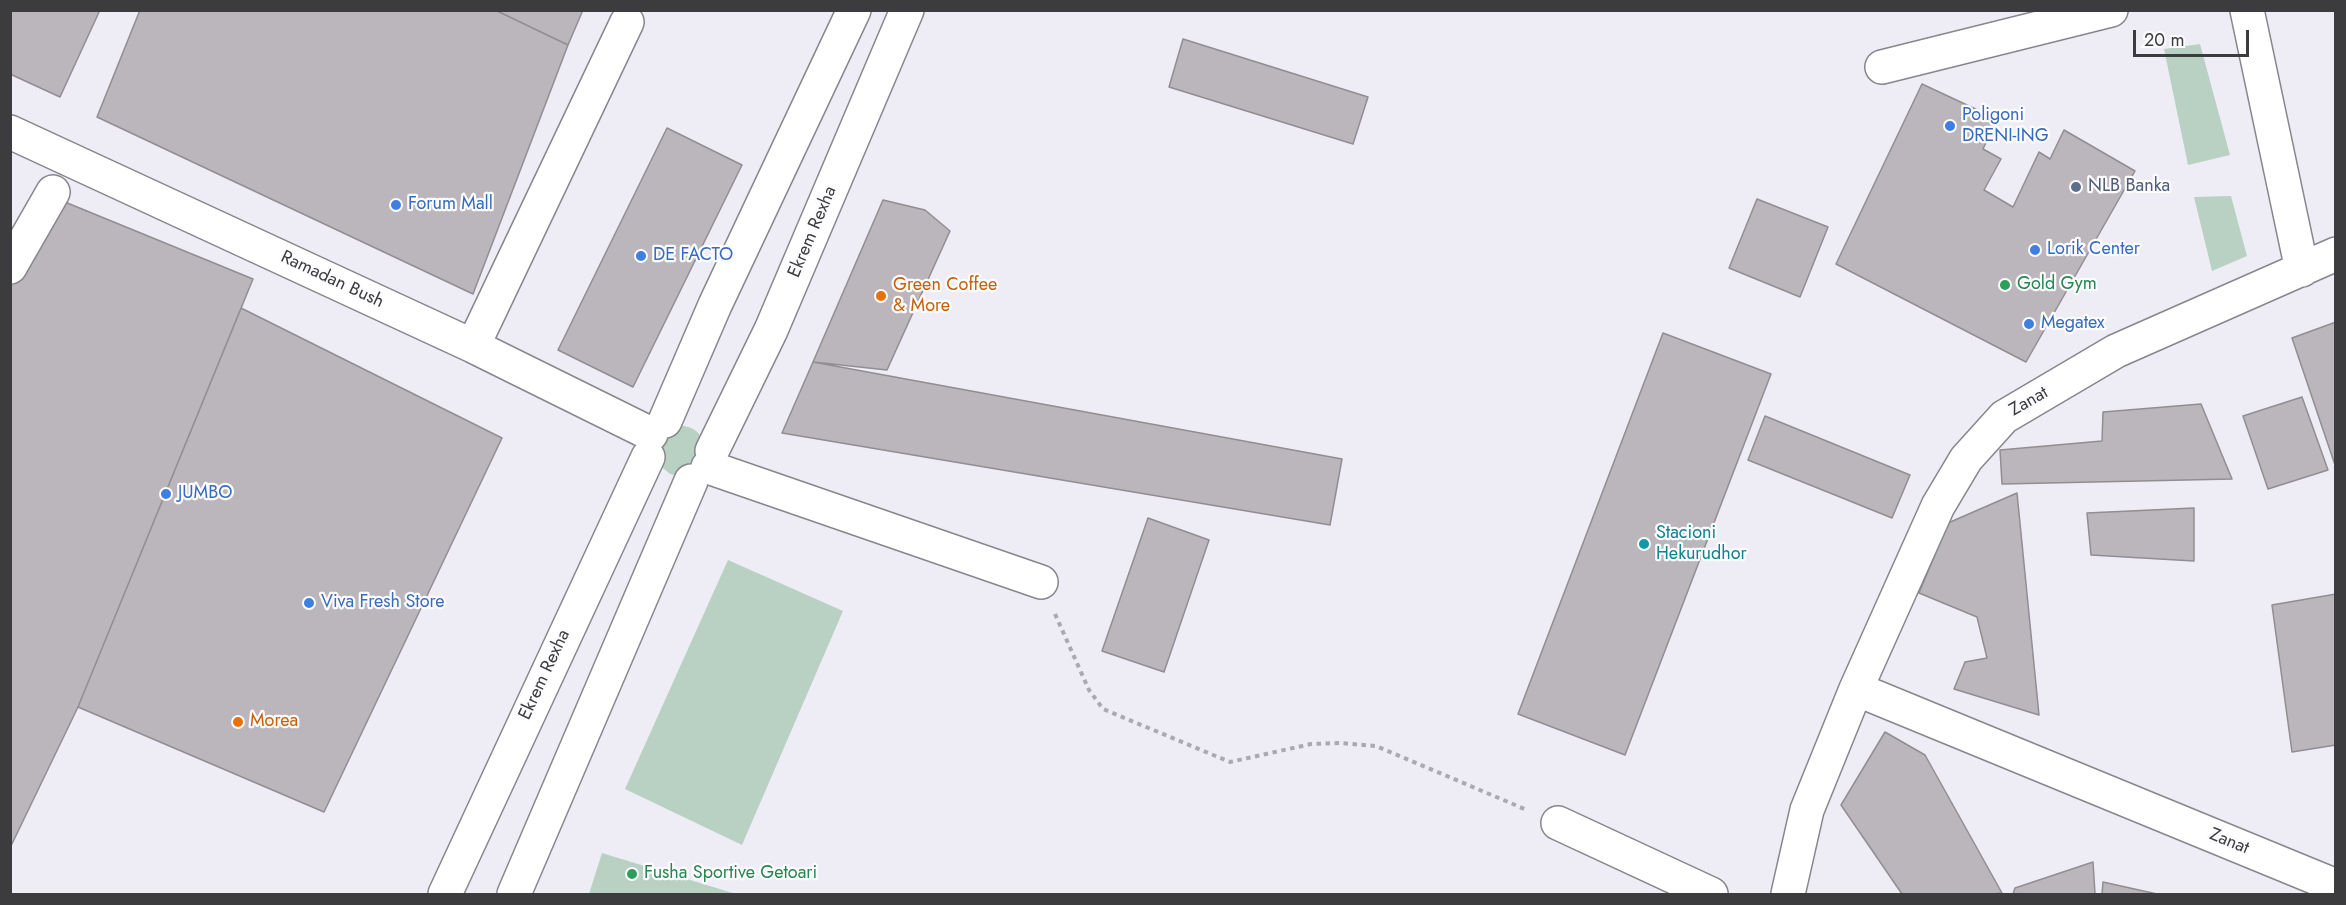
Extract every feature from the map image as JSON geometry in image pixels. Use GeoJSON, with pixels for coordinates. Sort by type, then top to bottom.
{"type":"FeatureCollection","features":[{"type":"Feature","properties":{"kind":"street","name":"Ekrem Rexha"},"geometry":{"type":"LineString","coordinates":[[445,894],[720,295],[854,10]]}},
{"type":"Feature","properties":{"kind":"street","name":"Ekrem Rexha"},"geometry":{"type":"LineString","coordinates":[[514,894],[704,466],[771,330],[907,10]]}},
{"type":"Feature","properties":{"kind":"street"},"geometry":{"type":"LineString","coordinates":[[1882,68],[2111,10]]}},
{"type":"Feature","properties":{"kind":"street"},"geometry":{"type":"LineString","coordinates":[[2247,10],[2302,270]]}},
{"type":"Feature","properties":{"kind":"street"},"geometry":{"type":"LineString","coordinates":[[473,345],[627,22]]}},
{"type":"Feature","properties":{"kind":"street","name":"Ramadan Bush"},"geometry":{"type":"LineString","coordinates":[[10,132],[473,345],[655,437]]}},
{"type":"Feature","properties":{"kind":"street"},"geometry":{"type":"LineString","coordinates":[[10,267],[53,192]]}},
{"type":"Feature","properties":{"kind":"street","name":"Zanat"},"geometry":{"type":"LineString","coordinates":[[1788,894],[1807,810],[1856,689],[1938,506],[1966,459],[2004,417],[2116,351],[2336,254]]}},
{"type":"Feature","properties":{"kind":"street"},"geometry":{"type":"LineString","coordinates":[[676,417],[697,422],[709,435],[704,466],[680,483],[658,475],[651,466],[655,437],[676,417]]}},
{"type":"Feature","properties":{"kind":"street"},"geometry":{"type":"LineString","coordinates":[[704,466],[1041,582]]}},
{"type":"Feature","properties":{"kind":"street","name":"Zanat"},"geometry":{"type":"LineString","coordinates":[[1856,689],[2336,886]]}},
{"type":"Feature","properties":{"kind":"street"},"geometry":{"type":"LineString","coordinates":[[1558,823],[1711,894]]}},
{"type":"Feature","properties":{"kind":"path"},"geometry":{"type":"LineString","coordinates":[[1041,582],[1089,690],[1103,709],[1230,762],[1311,744],[1339,743],[1376,746],[1558,823]]}},
{"type":"Feature","properties":{"kind":"green space"},"geometry":{"type":"Polygon","coordinates":[[[2200,44],[2230,155],[2188,165],[2164,49],[2200,44]]]}},
{"type":"Feature","properties":{"kind":"green space"},"geometry":{"type":"Polygon","coordinates":[[[2231,196],[2247,256],[2212,271],[2194,197],[2231,196]]]}},
{"type":"Feature","properties":{"kind":"green space"},"geometry":{"type":"Polygon","coordinates":[[[679,425],[693,429],[700,436],[704,459],[679,476],[670,474],[657,463],[658,438],[679,425]]]}},
{"type":"Feature","properties":{"kind":"green space"},"geometry":{"type":"Polygon","coordinates":[[[728,560],[843,611],[742,845],[625,789],[728,560]]]}},
{"type":"Feature","properties":{"kind":"green space","name":"Fusha Sportive Getoari"},"geometry":{"type":"Polygon","coordinates":[[[602,853],[736,894],[589,894],[602,853]]]}},
{"type":"Feature","properties":{"kind":"building"},"geometry":{"type":"Polygon","coordinates":[[[10,10],[100,10],[60,97],[10,74],[10,10]]]}},
{"type":"Feature","properties":{"kind":"building","name":"Forum Mall"},"geometry":{"type":"Polygon","coordinates":[[[140,10],[495,10],[568,45],[473,294],[97,117],[140,10]]]}},
{"type":"Feature","properties":{"kind":"building"},"geometry":{"type":"Polygon","coordinates":[[[495,10],[583,10],[568,45],[495,10]]]}},
{"type":"Feature","properties":{"kind":"building"},"geometry":{"type":"Polygon","coordinates":[[[1183,39],[1368,97],[1353,144],[1169,87],[1183,39]]]}},
{"type":"Feature","properties":{"kind":"building"},"geometry":{"type":"Polygon","coordinates":[[[1922,84],[1997,119],[1983,149],[2001,159],[1984,190],[2013,207],[2039,152],[2050,159],[2064,130],[2135,171],[2026,362],[1836,264],[1922,84]]]}},
{"type":"Feature","properties":{"kind":"building"},"geometry":{"type":"Polygon","coordinates":[[[667,128],[742,165],[633,387],[558,350],[667,128]]]}},
{"type":"Feature","properties":{"kind":"building"},"geometry":{"type":"Polygon","coordinates":[[[1757,199],[1828,227],[1800,297],[1729,268],[1757,199]]]}},
{"type":"Feature","properties":{"kind":"building"},"geometry":{"type":"Polygon","coordinates":[[[60,200],[253,279],[78,707],[10,848],[10,284],[60,200]]]}},
{"type":"Feature","properties":{"kind":"building","name":"Green Coffee & More"},"geometry":{"type":"Polygon","coordinates":[[[883,200],[925,210],[950,231],[887,370],[813,362],[883,200]]]}},
{"type":"Feature","properties":{"kind":"building"},"geometry":{"type":"Polygon","coordinates":[[[241,308],[502,438],[324,812],[78,707],[241,308]]]}},
{"type":"Feature","properties":{"kind":"building"},"geometry":{"type":"Polygon","coordinates":[[[2336,322],[2336,468],[2292,338],[2336,322]]]}},
{"type":"Feature","properties":{"kind":"building","name":"Stacioni Hekurudhor"},"geometry":{"type":"Polygon","coordinates":[[[1663,333],[1771,374],[1625,755],[1518,714],[1663,333]]]}},
{"type":"Feature","properties":{"kind":"building"},"geometry":{"type":"Polygon","coordinates":[[[813,362],[1342,459],[1330,525],[782,433],[813,362]]]}},
{"type":"Feature","properties":{"kind":"building"},"geometry":{"type":"Polygon","coordinates":[[[2302,397],[2328,470],[2268,489],[2243,416],[2302,397]]]}},
{"type":"Feature","properties":{"kind":"building"},"geometry":{"type":"Polygon","coordinates":[[[2201,404],[2232,479],[2002,484],[2000,450],[2102,441],[2103,412],[2201,404]]]}},
{"type":"Feature","properties":{"kind":"building"},"geometry":{"type":"Polygon","coordinates":[[[1765,416],[1910,475],[1892,518],[1748,460],[1765,416]]]}},
{"type":"Feature","properties":{"kind":"building"},"geometry":{"type":"Polygon","coordinates":[[[2017,493],[2039,715],[1954,689],[1965,662],[1987,658],[1977,617],[1919,593],[1948,523],[2017,493]]]}},
{"type":"Feature","properties":{"kind":"building"},"geometry":{"type":"Polygon","coordinates":[[[2194,508],[2194,561],[2091,555],[2087,513],[2194,508]]]}},
{"type":"Feature","properties":{"kind":"building"},"geometry":{"type":"Polygon","coordinates":[[[1148,518],[1209,540],[1164,672],[1102,651],[1148,518]]]}},
{"type":"Feature","properties":{"kind":"building"},"geometry":{"type":"Polygon","coordinates":[[[2336,594],[2336,745],[2292,752],[2272,605],[2336,594]]]}},
{"type":"Feature","properties":{"kind":"building"},"geometry":{"type":"Polygon","coordinates":[[[1885,732],[1925,755],[2002,893],[1902,894],[1841,805],[1885,732]]]}},
{"type":"Feature","properties":{"kind":"building"},"geometry":{"type":"Polygon","coordinates":[[[2093,862],[2095,894],[2013,894],[2015,888],[2093,862]]]}},
{"type":"Feature","properties":{"kind":"building"},"geometry":{"type":"Polygon","coordinates":[[[2103,882],[2157,894],[2102,894],[2103,882]]]}},
{"type":"Feature","properties":{"kind":"place","name":"Poligoni DRENI-ING"},"geometry":{"type":"Point","coordinates":[1950,126]}},
{"type":"Feature","properties":{"kind":"place","name":"NLB Banka"},"geometry":{"type":"Point","coordinates":[2076,187]}},
{"type":"Feature","properties":{"kind":"place","name":"Forum Mall"},"geometry":{"type":"Point","coordinates":[396,205]}},
{"type":"Feature","properties":{"kind":"place","name":"Lorik Center"},"geometry":{"type":"Point","coordinates":[2035,250]}},
{"type":"Feature","properties":{"kind":"place","name":"DE FACTO"},"geometry":{"type":"Point","coordinates":[641,256]}},
{"type":"Feature","properties":{"kind":"place","name":"Gold Gym"},"geometry":{"type":"Point","coordinates":[2005,285]}},
{"type":"Feature","properties":{"kind":"place","name":"Green Coffee & More"},"geometry":{"type":"Point","coordinates":[881,296]}},
{"type":"Feature","properties":{"kind":"place","name":"Megatex"},"geometry":{"type":"Point","coordinates":[2029,324]}},
{"type":"Feature","properties":{"kind":"place","name":"JUMBO"},"geometry":{"type":"Point","coordinates":[166,494]}},
{"type":"Feature","properties":{"kind":"place","name":"Stacioni Hekurudhor"},"geometry":{"type":"Point","coordinates":[1644,544]}},
{"type":"Feature","properties":{"kind":"place","name":"Viva Fresh Store"},"geometry":{"type":"Point","coordinates":[309,603]}},
{"type":"Feature","properties":{"kind":"place","name":"Morea"},"geometry":{"type":"Point","coordinates":[238,722]}},
{"type":"Feature","properties":{"kind":"place","name":"Fusha Sportive Getoari"},"geometry":{"type":"Point","coordinates":[632,874]}}]}
